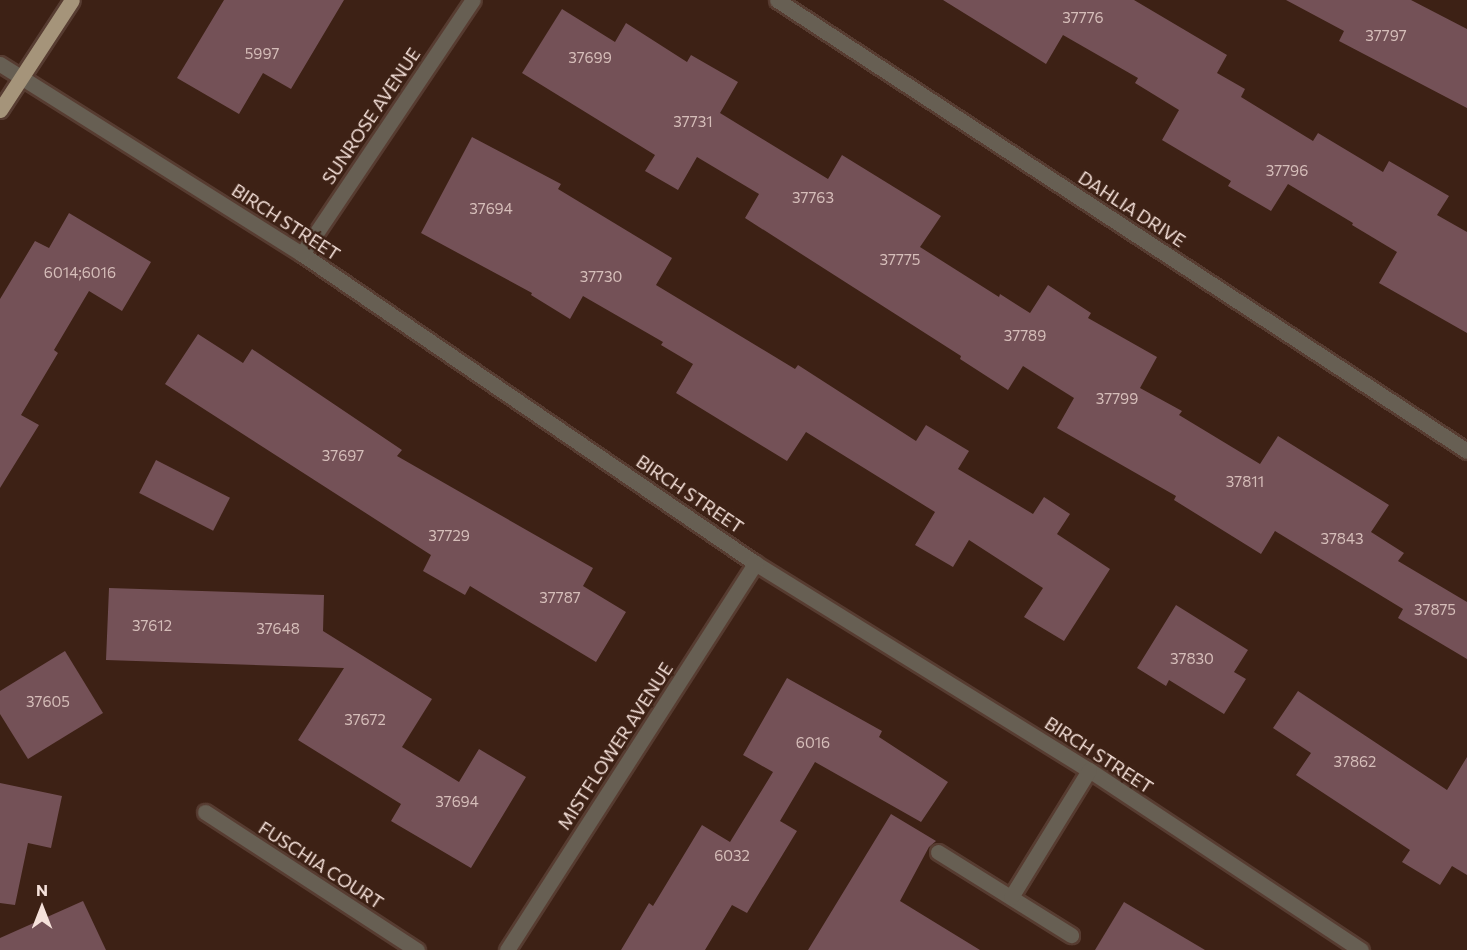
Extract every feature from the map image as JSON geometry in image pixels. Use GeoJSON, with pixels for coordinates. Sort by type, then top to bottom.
{"type":"FeatureCollection","features":[{"type":"Feature","properties":{"kind":"main road"},"geometry":{"type":"LineString","coordinates":[[0,110],[72,0]]}},
{"type":"Feature","properties":{"kind":"street","name":"SUNROSE AVENUE"},"geometry":{"type":"LineString","coordinates":[[302,254],[472,0]]}},
{"type":"Feature","properties":{"kind":"street","name":"DAHLIA DRIVE"},"geometry":{"type":"LineString","coordinates":[[777,0],[1467,451]]}},
{"type":"Feature","properties":{"kind":"street","name":"BIRCH STREET"},"geometry":{"type":"LineString","coordinates":[[0,64],[302,254],[755,563],[1089,770],[1361,950]]}},
{"type":"Feature","properties":{"kind":"street","name":"MISTFLOWER AVENUE"},"geometry":{"type":"LineString","coordinates":[[507,950],[755,563]]}},
{"type":"Feature","properties":{"kind":"street"},"geometry":{"type":"LineString","coordinates":[[1011,897],[1089,770]]}},
{"type":"Feature","properties":{"kind":"street","name":"FUSCHIA COURT"},"geometry":{"type":"LineString","coordinates":[[205,812],[417,950]]}},
{"type":"Feature","properties":{"kind":"street"},"geometry":{"type":"LineString","coordinates":[[938,852],[1071,935]]}},
{"type":"Feature","properties":{"kind":"building"},"geometry":{"type":"Polygon","coordinates":[[[224,0],[344,0],[291,89],[263,73],[239,114],[177,78],[224,0]]]}},
{"type":"Feature","properties":{"kind":"building"},"geometry":{"type":"Polygon","coordinates":[[[943,0],[1134,0],[1227,55],[1217,73],[1245,89],[1241,97],[1313,141],[1318,133],[1383,172],[1389,161],[1449,196],[1437,215],[1467,232],[1467,333],[1379,283],[1397,252],[1352,225],[1353,223],[1288,184],[1271,211],[1228,186],[1231,181],[1162,140],[1179,110],[1135,83],[1138,78],[1063,35],[1046,64],[943,0]]]}},
{"type":"Feature","properties":{"kind":"building"},"geometry":{"type":"Polygon","coordinates":[[[1286,0],[1411,0],[1467,29],[1467,108],[1339,41],[1344,31],[1286,0]]]}},
{"type":"Feature","properties":{"kind":"building"},"geometry":{"type":"Polygon","coordinates":[[[562,9],[615,42],[626,23],[687,62],[691,55],[738,82],[720,113],[828,179],[842,155],[941,216],[920,247],[999,297],[1000,294],[1030,313],[1048,285],[1091,313],[1088,318],[1157,357],[1140,388],[1182,411],[1179,415],[1260,464],[1278,436],[1389,505],[1371,532],[1404,553],[1398,561],[1467,602],[1467,659],[1398,618],[1403,609],[1275,531],[1261,554],[1174,500],[1176,496],[1057,428],[1074,398],[1023,366],[1008,390],[960,359],[961,356],[745,218],[759,194],[697,157],[678,190],[645,171],[655,155],[522,73],[562,9]]]}},
{"type":"Feature","properties":{"kind":"building"},"geometry":{"type":"Polygon","coordinates":[[[472,137],[561,184],[558,189],[672,258],[656,285],[795,369],[798,365],[916,441],[926,425],[969,451],[958,469],[1033,514],[1044,497],[1070,514],[1057,534],[1110,569],[1064,641],[1024,617],[1043,588],[969,540],[953,567],[915,545],[935,512],[806,432],[787,461],[676,393],[693,364],[661,345],[663,342],[583,296],[570,319],[531,295],[532,293],[421,233],[472,137]]]}},
{"type":"Feature","properties":{"kind":"building"},"geometry":{"type":"Polygon","coordinates":[[[69,213],[151,262],[122,311],[89,291],[54,350],[58,353],[21,415],[39,425],[0,488],[0,299],[35,241],[49,248],[69,213]]]}},
{"type":"Feature","properties":{"kind":"building"},"geometry":{"type":"Polygon","coordinates":[[[198,334],[243,363],[252,349],[402,450],[397,456],[593,568],[583,586],[626,612],[596,662],[470,586],[465,595],[423,571],[431,555],[165,384],[198,334]]]}},
{"type":"Feature","properties":{"kind":"building"},"geometry":{"type":"Polygon","coordinates":[[[156,460],[230,498],[213,531],[139,493],[156,460]]]}},
{"type":"Feature","properties":{"kind":"building"},"geometry":{"type":"Polygon","coordinates":[[[109,588],[324,595],[323,631],[432,699],[402,747],[459,782],[479,749],[526,777],[471,868],[391,821],[401,804],[298,740],[344,668],[106,660],[109,588]]]}},
{"type":"Feature","properties":{"kind":"building"},"geometry":{"type":"Polygon","coordinates":[[[1176,605],[1248,650],[1234,672],[1246,679],[1224,714],[1169,680],[1166,686],[1137,668],[1176,605]]]}},
{"type":"Feature","properties":{"kind":"building"},"geometry":{"type":"Polygon","coordinates":[[[65,651],[103,713],[28,759],[0,714],[0,691],[65,651]]]}},
{"type":"Feature","properties":{"kind":"building"},"geometry":{"type":"Polygon","coordinates":[[[787,678],[882,731],[879,737],[948,782],[921,822],[815,762],[780,821],[797,831],[747,913],[732,905],[705,950],[621,950],[649,903],[653,906],[702,825],[730,842],[773,772],[743,755],[787,678]]]}},
{"type":"Feature","properties":{"kind":"building"},"geometry":{"type":"Polygon","coordinates":[[[1298,691],[1447,790],[1467,757],[1467,875],[1452,866],[1440,885],[1402,862],[1410,850],[1296,775],[1311,753],[1273,728],[1298,691]]]}},
{"type":"Feature","properties":{"kind":"building"},"geometry":{"type":"Polygon","coordinates":[[[0,783],[62,796],[51,848],[28,843],[15,905],[0,903],[0,783]]]}},
{"type":"Feature","properties":{"kind":"building"},"geometry":{"type":"Polygon","coordinates":[[[891,814],[936,841],[929,847],[900,901],[980,950],[808,950],[891,814]]]}},
{"type":"Feature","properties":{"kind":"building"},"geometry":{"type":"Polygon","coordinates":[[[83,901],[106,950],[0,950],[0,938],[83,901]]]}},
{"type":"Feature","properties":{"kind":"building"},"geometry":{"type":"Polygon","coordinates":[[[1124,902],[1205,950],[1095,950],[1124,902]]]}}]}
